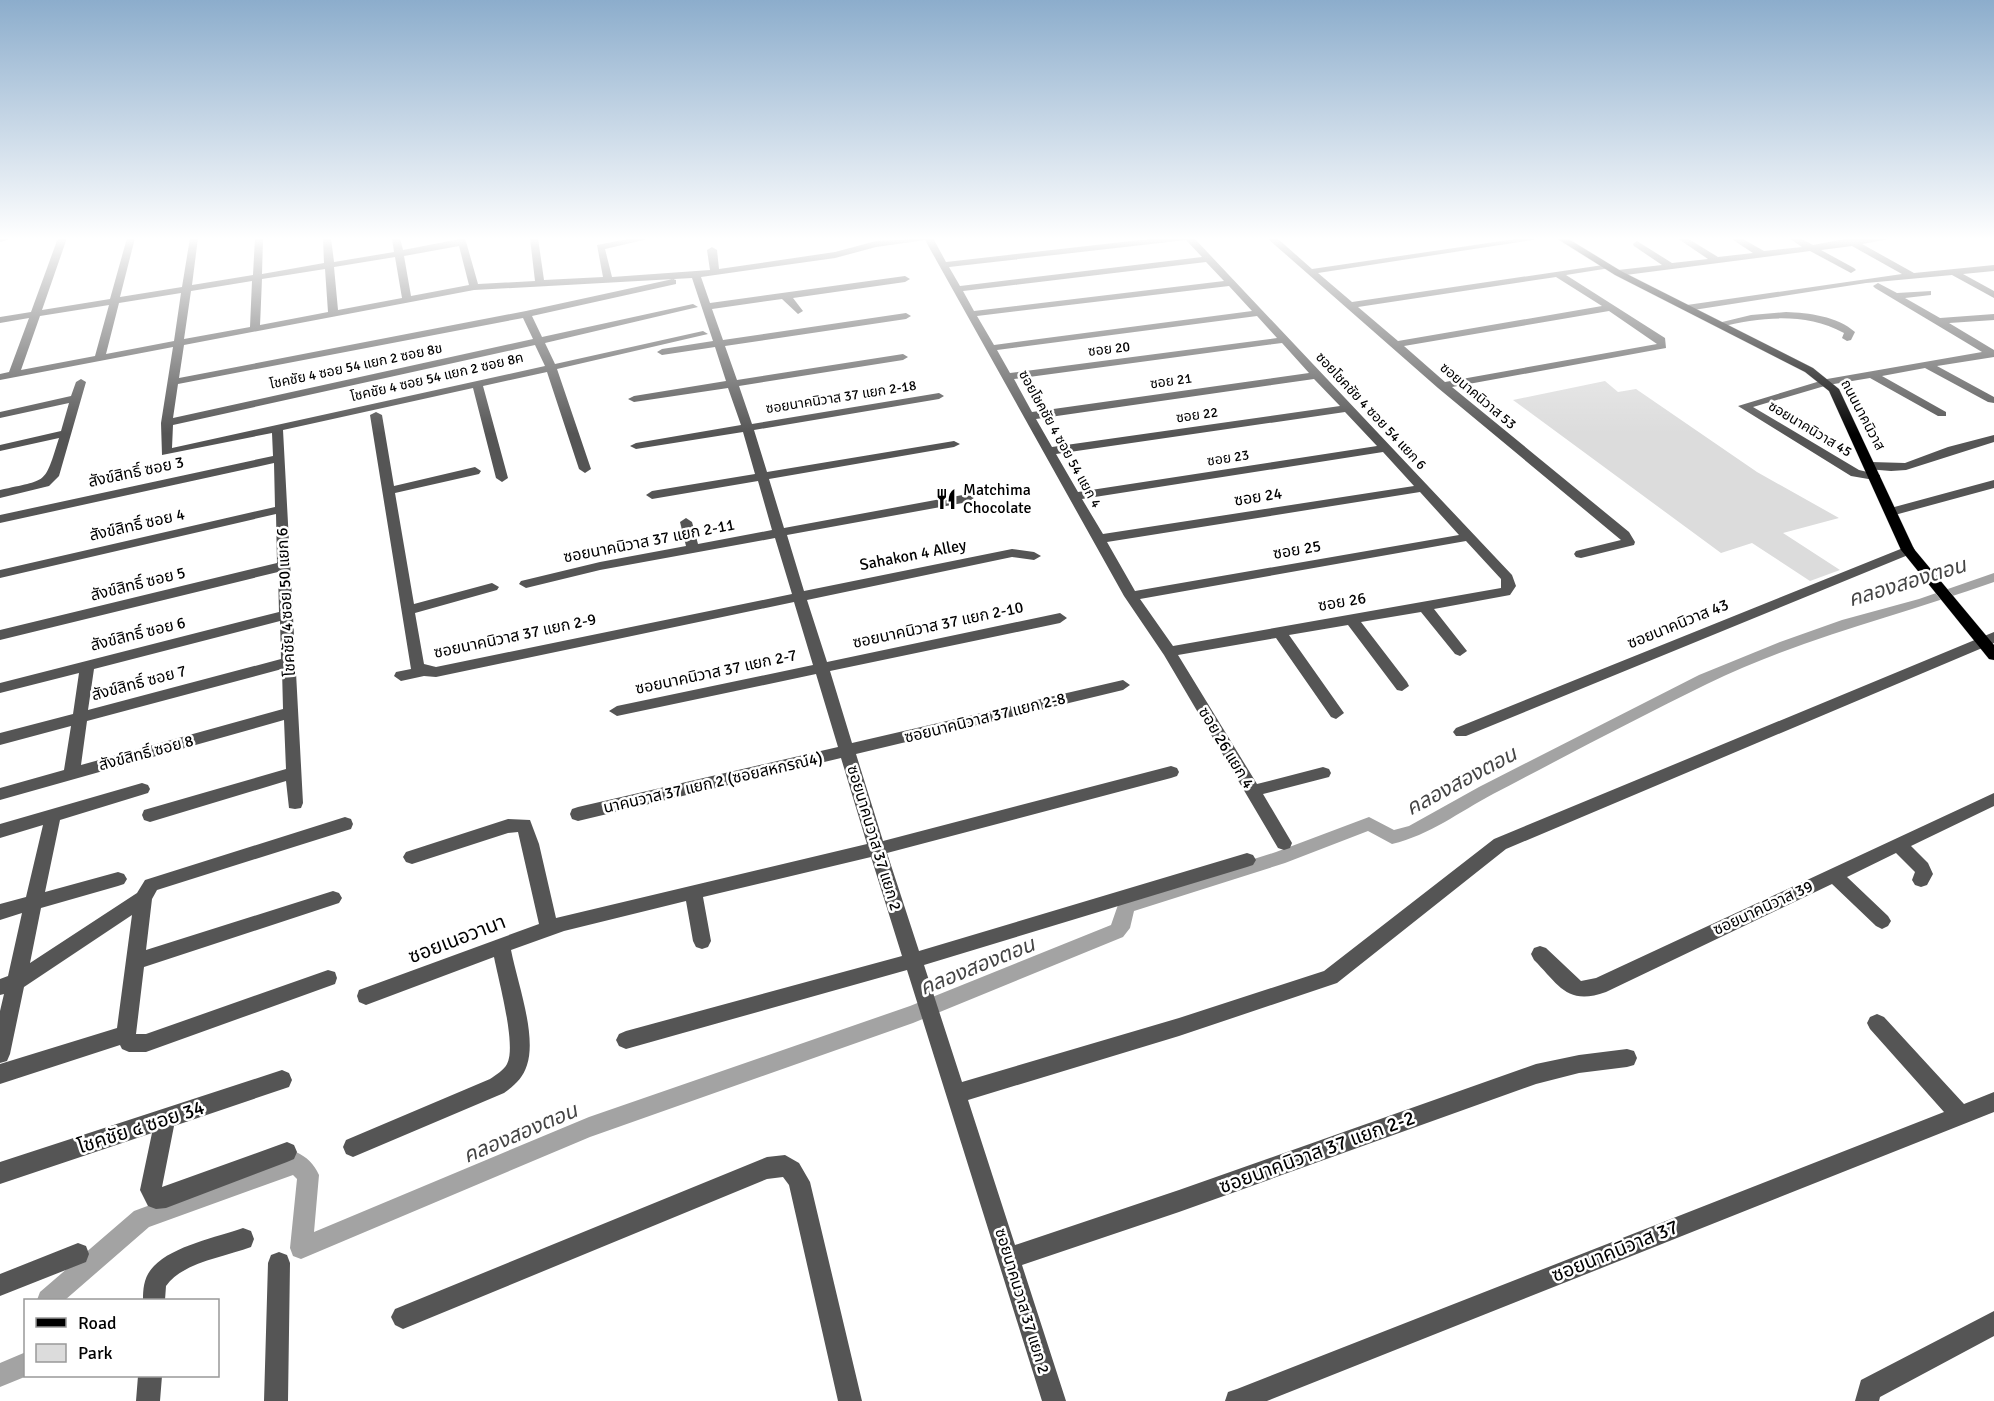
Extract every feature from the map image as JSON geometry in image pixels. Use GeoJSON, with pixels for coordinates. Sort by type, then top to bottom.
{"type":"FeatureCollection","features":[{"type":"Feature","properties":{"kind":"main road","name":"ถนนนาคนิวาส"},"geometry":{"type":"LineString","coordinates":[[1678,303],[1809,370],[1834,389],[1908,550],[1952,604],[1988,639],[1994,655]]}},
{"type":"Feature","properties":{"kind":"street"},"geometry":{"type":"LineString","coordinates":[[14,374],[41,303]]}},
{"type":"Feature","properties":{"kind":"street"},"geometry":{"type":"LineString","coordinates":[[0,320],[99,303]]}},
{"type":"Feature","properties":{"kind":"street"},"geometry":{"type":"LineString","coordinates":[[100,357],[113,303]]}},
{"type":"Feature","properties":{"kind":"street"},"geometry":{"type":"LineString","coordinates":[[166,423],[184,303]]}},
{"type":"Feature","properties":{"kind":"street"},"geometry":{"type":"LineString","coordinates":[[255,327],[256,303]]}},
{"type":"Feature","properties":{"kind":"street"},"geometry":{"type":"LineString","coordinates":[[332,303],[333,313]]}},
{"type":"Feature","properties":{"kind":"street"},"geometry":{"type":"LineString","coordinates":[[0,377],[179,341],[388,303]]}},
{"type":"Feature","properties":{"kind":"street"},"geometry":{"type":"LineString","coordinates":[[173,382],[580,303]]}},
{"type":"Feature","properties":{"kind":"street","name":"ซอยนาคนวาส 37 แยก 2"},"geometry":{"type":"LineString","coordinates":[[699,303],[718,343],[747,427],[823,668],[876,849],[1054,1401]]}},
{"type":"Feature","properties":{"kind":"street","name":"โชคชัย 4 ซอย 54 แยก 2 ซอย 8ข"},"geometry":{"type":"LineString","coordinates":[[166,423],[538,341],[727,303]]}},
{"type":"Feature","properties":{"kind":"street"},"geometry":{"type":"LineString","coordinates":[[794,303],[798,311]]}},
{"type":"Feature","properties":{"kind":"street","name":"ซอยโชคชัย 4 ซอย 54 แยก 4"},"geometry":{"type":"LineString","coordinates":[[966,303],[1131,596],[1170,652]]}},
{"type":"Feature","properties":{"kind":"street"},"geometry":{"type":"LineString","coordinates":[[972,314],[1061,303]]}},
{"type":"Feature","properties":{"kind":"street","name":"ซอยโชคชัย 4 ซอย 54 แยก 6"},"geometry":{"type":"LineString","coordinates":[[1250,303],[1507,578]]}},
{"type":"Feature","properties":{"kind":"street","name":"ซอยนาคนิวาส 53"},"geometry":{"type":"LineString","coordinates":[[1345,303],[1624,535],[1629,542],[1581,554]]}},
{"type":"Feature","properties":{"kind":"street"},"geometry":{"type":"LineString","coordinates":[[1348,306],[1365,303]]}},
{"type":"Feature","properties":{"kind":"street"},"geometry":{"type":"LineString","coordinates":[[1442,386],[1662,346],[1661,340],[1602,303]]}},
{"type":"Feature","properties":{"kind":"street"},"geometry":{"type":"LineString","coordinates":[[1687,308],[1718,303]]}},
{"type":"Feature","properties":{"kind":"street"},"geometry":{"type":"LineString","coordinates":[[1909,303],[1993,354]]}},
{"type":"Feature","properties":{"kind":"street"},"geometry":{"type":"LineString","coordinates":[[1394,345],[1609,308]]}},
{"type":"Feature","properties":{"kind":"street"},"geometry":{"type":"LineString","coordinates":[[991,348],[1259,313]]}},
{"type":"Feature","properties":{"kind":"street"},"geometry":{"type":"LineString","coordinates":[[526,315],[551,367],[585,469]]}},
{"type":"Feature","properties":{"kind":"street"},"geometry":{"type":"LineString","coordinates":[[1719,324],[1762,315],[1810,318],[1839,325],[1850,332],[1847,338]]}},
{"type":"Feature","properties":{"kind":"street"},"geometry":{"type":"LineString","coordinates":[[599,362],[906,316]]}},
{"type":"Feature","properties":{"kind":"street"},"geometry":{"type":"LineString","coordinates":[[1939,321],[1994,317]]}},
{"type":"Feature","properties":{"kind":"street","name":"โชคชัย 4 ซอย 54 แยก 2 ซอย 8ค"},"geometry":{"type":"LineString","coordinates":[[166,423],[165,453],[178,452],[703,334]]}},
{"type":"Feature","properties":{"kind":"street","name":"ซอย 20"},"geometry":{"type":"LineString","coordinates":[[1008,377],[1284,340]]}},
{"type":"Feature","properties":{"kind":"street"},"geometry":{"type":"LineString","coordinates":[[1827,382],[1993,354]]}},
{"type":"Feature","properties":{"kind":"street"},"geometry":{"type":"LineString","coordinates":[[634,399],[903,357]]}},
{"type":"Feature","properties":{"kind":"street"},"geometry":{"type":"LineString","coordinates":[[1927,365],[1992,400]]}},
{"type":"Feature","properties":{"kind":"street","name":"ซอย 21"},"geometry":{"type":"LineString","coordinates":[[1030,416],[1317,375]]}},
{"type":"Feature","properties":{"kind":"street"},"geometry":{"type":"LineString","coordinates":[[1873,375],[1942,414]]}},
{"type":"Feature","properties":{"kind":"street"},"geometry":{"type":"LineString","coordinates":[[0,494],[50,480],[81,382]]}},
{"type":"Feature","properties":{"kind":"street","name":"ซอยนาคนิวาส 45"},"geometry":{"type":"LineString","coordinates":[[1827,382],[1744,406],[1855,473],[1876,478]]}},
{"type":"Feature","properties":{"kind":"street"},"geometry":{"type":"LineString","coordinates":[[477,383],[502,478]]}},
{"type":"Feature","properties":{"kind":"street","name":"ซอยนาคนิวาส 37 แยก 2-18"},"geometry":{"type":"LineString","coordinates":[[636,446],[939,396]]}},
{"type":"Feature","properties":{"kind":"street"},"geometry":{"type":"LineString","coordinates":[[0,414],[76,398]]}},
{"type":"Feature","properties":{"kind":"street","name":"ซอย 22"},"geometry":{"type":"LineString","coordinates":[[1050,451],[1347,408]]}},
{"type":"Feature","properties":{"kind":"street","name":"ซอยนาคนิวาส 37 แยก 2-9"},"geometry":{"type":"LineString","coordinates":[[376,415],[417,666],[424,671],[436,672],[800,596]]}},
{"type":"Feature","properties":{"kind":"street","name":"โชคชัย 4 ซอย 50 แยก 6"},"geometry":{"type":"LineString","coordinates":[[278,431],[295,803]]}},
{"type":"Feature","properties":{"kind":"street"},"geometry":{"type":"LineString","coordinates":[[0,448],[66,433]]}},
{"type":"Feature","properties":{"kind":"street"},"geometry":{"type":"LineString","coordinates":[[1870,466],[1894,469],[1916,466],[1940,454],[1994,438]]}},
{"type":"Feature","properties":{"kind":"street"},"geometry":{"type":"LineString","coordinates":[[652,495],[954,444]]}},
{"type":"Feature","properties":{"kind":"street","name":"ซอย 23"},"geometry":{"type":"LineString","coordinates":[[1075,496],[1386,448]]}},
{"type":"Feature","properties":{"kind":"street","name":"สังข์สิทธิ์ ซอย 3"},"geometry":{"type":"LineString","coordinates":[[0,519],[279,458]]}},
{"type":"Feature","properties":{"kind":"street"},"geometry":{"type":"LineString","coordinates":[[389,491],[475,471]]}},
{"type":"Feature","properties":{"kind":"street"},"geometry":{"type":"LineString","coordinates":[[1891,512],[1994,484]]}},
{"type":"Feature","properties":{"kind":"street","name":"ซอย 24"},"geometry":{"type":"LineString","coordinates":[[1099,539],[1423,488]]}},
{"type":"Feature","properties":{"kind":"street"},"geometry":{"type":"LineString","coordinates":[[779,533],[968,498]]}},
{"type":"Feature","properties":{"kind":"street","name":"สังข์สิทธิ์ ซอย 4"},"geometry":{"type":"LineString","coordinates":[[0,574],[282,509]]}},
{"type":"Feature","properties":{"kind":"street"},"geometry":{"type":"LineString","coordinates":[[686,522],[693,549]]}},
{"type":"Feature","properties":{"kind":"street","name":"ซอยนาคนิวาส 37 แยก 2-11"},"geometry":{"type":"LineString","coordinates":[[526,584],[779,533]]}},
{"type":"Feature","properties":{"kind":"street","name":"ซอย 25"},"geometry":{"type":"LineString","coordinates":[[1131,596],[1468,537]]}},
{"type":"Feature","properties":{"kind":"street","name":"ซอยนาคนิวาส 43"},"geometry":{"type":"LineString","coordinates":[[1461,732],[1908,550]]}},
{"type":"Feature","properties":{"kind":"street","name":"Sahakon 4 Alley"},"geometry":{"type":"LineString","coordinates":[[800,596],[1012,553],[1034,556]]}},
{"type":"Feature","properties":{"kind":"street","name":"สังข์สิทธิ์ ซอย 5"},"geometry":{"type":"LineString","coordinates":[[0,635],[284,566]]}},
{"type":"Feature","properties":{"kind":"street","name":"ซอย 26"},"geometry":{"type":"LineString","coordinates":[[1170,652],[1505,592],[1509,586],[1507,578]]}},
{"type":"Feature","properties":{"kind":"street"},"geometry":{"type":"LineString","coordinates":[[409,610],[492,587]]}},
{"type":"Feature","properties":{"kind":"street"},"geometry":{"type":"LineString","coordinates":[[1424,606],[1460,651]]}},
{"type":"Feature","properties":{"kind":"street","name":"สังข์สิทธิ์ ซอย 6"},"geometry":{"type":"LineString","coordinates":[[0,688],[286,615]]}},
{"type":"Feature","properties":{"kind":"street","name":"ซอยนาคนิวาส 37 แยก 2-10"},"geometry":{"type":"LineString","coordinates":[[823,668],[1060,618]]}},
{"type":"Feature","properties":{"kind":"street"},"geometry":{"type":"LineString","coordinates":[[1351,619],[1402,686]]}},
{"type":"Feature","properties":{"kind":"street"},"geometry":{"type":"LineString","coordinates":[[1279,631],[1336,713]]}},
{"type":"Feature","properties":{"kind":"street"},"geometry":{"type":"LineString","coordinates":[[956,1094],[1179,1027],[1330,977],[1500,844],[1988,639]]}},
{"type":"Feature","properties":{"kind":"street","name":"ซอย 26 แยก 4"},"geometry":{"type":"LineString","coordinates":[[1170,652],[1284,843]]}},
{"type":"Feature","properties":{"kind":"street","name":"สังข์สิทธิ์ ซอย 7"},"geometry":{"type":"LineString","coordinates":[[0,739],[288,662]]}},
{"type":"Feature","properties":{"kind":"street"},"geometry":{"type":"LineString","coordinates":[[72,773],[87,666]]}},
{"type":"Feature","properties":{"kind":"street","name":"ซอยนาคนิวาส 37 แยก 2-7"},"geometry":{"type":"LineString","coordinates":[[617,711],[823,668]]}},
{"type":"Feature","properties":{"kind":"street"},"geometry":{"type":"LineString","coordinates":[[401,676],[424,671]]}},
{"type":"Feature","properties":{"kind":"street","name":"ซอยนาคนิวาส 37 แยก 2-8"},"geometry":{"type":"LineString","coordinates":[[848,752],[1123,685]]}},
{"type":"Feature","properties":{"kind":"street","name":"สังข์สิทธิ์ ซอย 8"},"geometry":{"type":"LineString","coordinates":[[0,794],[292,712]]}},
{"type":"Feature","properties":{"kind":"street","name":"นาคนวาส 37 แยก 2 (ซอยสหกรณ์4)"},"geometry":{"type":"LineString","coordinates":[[578,814],[848,752]]}},
{"type":"Feature","properties":{"kind":"street","name":"ซอยเนอวานา"},"geometry":{"type":"LineString","coordinates":[[366,996],[556,925],[876,849],[1171,772]]}},
{"type":"Feature","properties":{"kind":"street"},"geometry":{"type":"LineString","coordinates":[[150,815],[294,773]]}},
{"type":"Feature","properties":{"kind":"street"},"geometry":{"type":"LineString","coordinates":[[1252,791],[1323,773]]}},
{"type":"Feature","properties":{"kind":"street"},"geometry":{"type":"LineString","coordinates":[[0,831],[142,789]]}},
{"type":"Feature","properties":{"kind":"street","name":"ซอยนาคนิวาส 39"},"geometry":{"type":"LineString","coordinates":[[1540,954],[1570,985],[1584,990],[1599,986],[1898,844],[1991,805]]}},
{"type":"Feature","properties":{"kind":"street"},"geometry":{"type":"LineString","coordinates":[[0,1054],[8,985],[35,901],[53,816]]}},
{"type":"Feature","properties":{"kind":"street"},"geometry":{"type":"LineString","coordinates":[[328,978],[146,1043],[129,1043],[126,1034],[143,898],[151,885],[345,824]]}},
{"type":"Feature","properties":{"kind":"street"},"geometry":{"type":"LineString","coordinates":[[412,857],[508,826],[524,825],[556,925]]}},
{"type":"Feature","properties":{"kind":"street"},"geometry":{"type":"LineString","coordinates":[[1898,844],[1922,868],[1924,874],[1921,880]]}},
{"type":"Feature","properties":{"kind":"street"},"geometry":{"type":"LineString","coordinates":[[626,1040],[912,960],[1247,860]]}},
{"type":"Feature","properties":{"kind":"street"},"geometry":{"type":"LineString","coordinates":[[1834,874],[1882,921]]}},
{"type":"Feature","properties":{"kind":"street"},"geometry":{"type":"LineString","coordinates":[[0,912],[118,879]]}},
{"type":"Feature","properties":{"kind":"street"},"geometry":{"type":"LineString","coordinates":[[693,893],[702,941]]}},
{"type":"Feature","properties":{"kind":"street"},"geometry":{"type":"LineString","coordinates":[[8,985],[143,898]]}},
{"type":"Feature","properties":{"kind":"street"},"geometry":{"type":"LineString","coordinates":[[136,961],[333,898]]}},
{"type":"Feature","properties":{"kind":"street"},"geometry":{"type":"LineString","coordinates":[[353,1147],[497,1086],[508,1079],[515,1070],[519,1058],[517,1033],[501,946]]}},
{"type":"Feature","properties":{"kind":"street"},"geometry":{"type":"LineString","coordinates":[[1877,1023],[1960,1114]]}},
{"type":"Feature","properties":{"kind":"street"},"geometry":{"type":"LineString","coordinates":[[0,1074],[126,1034]]}},
{"type":"Feature","properties":{"kind":"street","name":"ซอยนาคนิวาส 37 แยก 2-2"},"geometry":{"type":"LineString","coordinates":[[1009,1258],[1179,1201],[1536,1074],[1580,1064],[1628,1058]]}},
{"type":"Feature","properties":{"kind":"street","name":"โชคชัย ๔ ซอย 34"},"geometry":{"type":"LineString","coordinates":[[0,1173],[282,1080]]}},
{"type":"Feature","properties":{"kind":"street","name":"ซอยนาคนิวาส 37"},"geometry":{"type":"LineString","coordinates":[[1237,1401],[1269,1395],[1994,1102]]}},
{"type":"Feature","properties":{"kind":"street"},"geometry":{"type":"LineString","coordinates":[[165,1119],[151,1190],[156,1198],[166,1197],[287,1152]]}},
{"type":"Feature","properties":{"kind":"street"},"geometry":{"type":"LineString","coordinates":[[403,1317],[767,1168],[785,1166],[792,1170],[799,1182],[850,1401]]}},
{"type":"Feature","properties":{"kind":"street"},"geometry":{"type":"LineString","coordinates":[[154,1299],[156,1282],[165,1270],[179,1262],[243,1239]]}},
{"type":"Feature","properties":{"kind":"street"},"geometry":{"type":"LineString","coordinates":[[0,1285],[78,1254]]}},
{"type":"Feature","properties":{"kind":"street"},"geometry":{"type":"LineString","coordinates":[[276,1401],[279,1263]]}},
{"type":"Feature","properties":{"kind":"street"},"geometry":{"type":"LineString","coordinates":[[1867,1401],[1870,1389],[1994,1323]]}},
{"type":"Feature","properties":{"kind":"street"},"geometry":{"type":"LineString","coordinates":[[148,1401],[150,1377]]}},
{"type":"Feature","properties":{"kind":"green space"},"geometry":{"type":"Polygon","coordinates":[[[1605,381],[1618,392],[1636,389],[1757,472],[1839,518],[1783,533],[1840,570],[1810,581],[1752,543],[1721,553],[1513,400],[1605,381]]]}},
{"type":"Feature","properties":{"kind":"waterway","name":"คลองสองตอน"},"geometry":{"type":"LineString","coordinates":[[49,1299],[142,1219],[296,1163],[308,1175],[301,1248],[589,1127],[913,1014],[1117,931],[1121,928],[1125,907],[1130,905],[1279,858],[1369,824],[1392,837],[1413,832],[1485,791],[1704,679],[1785,645],[1847,623],[1924,602],[1994,577]]}},
{"type":"Feature","properties":{"kind":"waterway","name":"คลองสองตอน"},"geometry":{"type":"LineString","coordinates":[[0,1375],[24,1365]]}},
{"type":"Feature","properties":{"kind":"place","name":"Matchima Chocolate"},"geometry":{"type":"Point","coordinates":[946,499]}}]}
